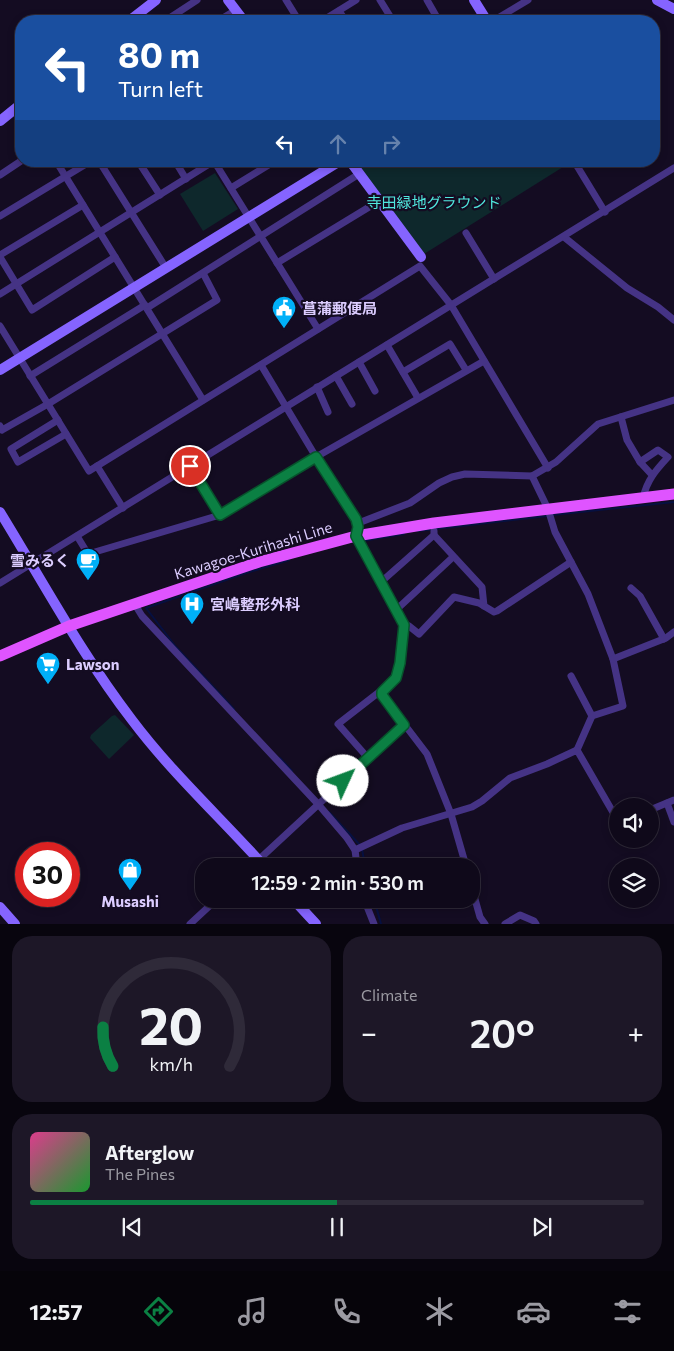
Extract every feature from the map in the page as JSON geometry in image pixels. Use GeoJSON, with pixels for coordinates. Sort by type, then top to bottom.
{"type":"FeatureCollection","features":[{"type":"Feature","properties":{"kind":"main road","name":"Kawagoe-Kurihashi Line"},"geometry":{"type":"LineString","coordinates":[[0,656],[69,626],[134,603],[357,531],[434,529],[548,509],[674,494]]}},
{"type":"Feature","properties":{"kind":"street"},"geometry":{"type":"LineString","coordinates":[[137,15],[156,0]]}},
{"type":"Feature","properties":{"kind":"street"},"geometry":{"type":"LineString","coordinates":[[174,15],[197,0]]}},
{"type":"Feature","properties":{"kind":"street"},"geometry":{"type":"LineString","coordinates":[[228,0],[240,15]]}},
{"type":"Feature","properties":{"kind":"street"},"geometry":{"type":"LineString","coordinates":[[286,0],[295,15]]}},
{"type":"Feature","properties":{"kind":"street"},"geometry":{"type":"LineString","coordinates":[[332,15],[356,0]]}},
{"type":"Feature","properties":{"kind":"street"},"geometry":{"type":"LineString","coordinates":[[380,0],[389,15]]}},
{"type":"Feature","properties":{"kind":"street"},"geometry":{"type":"LineString","coordinates":[[427,0],[436,15]]}},
{"type":"Feature","properties":{"kind":"street"},"geometry":{"type":"LineString","coordinates":[[474,0],[483,15]]}},
{"type":"Feature","properties":{"kind":"street"},"geometry":{"type":"LineString","coordinates":[[503,15],[528,0]]}},
{"type":"Feature","properties":{"kind":"street"},"geometry":{"type":"LineString","coordinates":[[656,0],[674,9]]}},
{"type":"Feature","properties":{"kind":"street"},"geometry":{"type":"LineString","coordinates":[[228,15],[236,10]]}},
{"type":"Feature","properties":{"kind":"street"},"geometry":{"type":"LineString","coordinates":[[339,11],[342,15]]}},
{"type":"Feature","properties":{"kind":"street"},"geometry":{"type":"LineString","coordinates":[[0,121],[15,110]]}},
{"type":"Feature","properties":{"kind":"street"},"geometry":{"type":"LineString","coordinates":[[0,175],[15,165]]}},
{"type":"Feature","properties":{"kind":"street"},"geometry":{"type":"LineString","coordinates":[[60,167],[203,400]]}},
{"type":"Feature","properties":{"kind":"street"},"geometry":{"type":"LineString","coordinates":[[0,216],[81,167]]}},
{"type":"Feature","properties":{"kind":"street"},"geometry":{"type":"LineString","coordinates":[[103,167],[166,268]]}},
{"type":"Feature","properties":{"kind":"street"},"geometry":{"type":"LineString","coordinates":[[142,167],[160,195]]}},
{"type":"Feature","properties":{"kind":"street"},"geometry":{"type":"LineString","coordinates":[[179,167],[186,179]]}},
{"type":"Feature","properties":{"kind":"street"},"geometry":{"type":"LineString","coordinates":[[0,294],[205,167]]}},
{"type":"Feature","properties":{"kind":"street"},"geometry":{"type":"LineString","coordinates":[[218,167],[318,329]]}},
{"type":"Feature","properties":{"kind":"street"},"geometry":{"type":"LineString","coordinates":[[231,188],[265,167]]}},
{"type":"Feature","properties":{"kind":"street"},"geometry":{"type":"LineString","coordinates":[[0,370],[330,167]]}},
{"type":"Feature","properties":{"kind":"street"},"geometry":{"type":"LineString","coordinates":[[354,167],[421,257]]}},
{"type":"Feature","properties":{"kind":"street"},"geometry":{"type":"LineString","coordinates":[[578,167],[605,212]]}},
{"type":"Feature","properties":{"kind":"street"},"geometry":{"type":"LineString","coordinates":[[0,583],[674,168]]}},
{"type":"Feature","properties":{"kind":"street"},"geometry":{"type":"LineString","coordinates":[[30,376],[203,273],[359,174]]}},
{"type":"Feature","properties":{"kind":"street"},"geometry":{"type":"LineString","coordinates":[[277,263],[379,201]]}},
{"type":"Feature","properties":{"kind":"street"},"geometry":{"type":"LineString","coordinates":[[83,205],[0,256],[32,310],[115,257]]}},
{"type":"Feature","properties":{"kind":"street"},"geometry":{"type":"LineString","coordinates":[[466,233],[494,279]]}},
{"type":"Feature","properties":{"kind":"street"},"geometry":{"type":"LineString","coordinates":[[564,237],[627,288],[658,307],[674,320]]}},
{"type":"Feature","properties":{"kind":"street"},"geometry":{"type":"LineString","coordinates":[[1,328],[89,471],[420,266],[451,305],[548,468]]}},
{"type":"Feature","properties":{"kind":"street"},"geometry":{"type":"LineString","coordinates":[[0,426],[2,430],[48,404],[217,300],[203,273]]}},
{"type":"Feature","properties":{"kind":"street"},"geometry":{"type":"LineString","coordinates":[[403,372],[450,344],[466,370]]}},
{"type":"Feature","properties":{"kind":"street"},"geometry":{"type":"LineString","coordinates":[[387,345],[418,398]]}},
{"type":"Feature","properties":{"kind":"street"},"geometry":{"type":"LineString","coordinates":[[77,536],[88,554],[220,515],[316,457],[484,361]]}},
{"type":"Feature","properties":{"kind":"street"},"geometry":{"type":"LineString","coordinates":[[359,362],[375,391]]}},
{"type":"Feature","properties":{"kind":"street"},"geometry":{"type":"LineString","coordinates":[[261,365],[356,519],[357,531],[404,625],[400,663],[396,678],[338,724],[368,758]]}},
{"type":"Feature","properties":{"kind":"street"},"geometry":{"type":"LineString","coordinates":[[336,376],[352,404]]}},
{"type":"Feature","properties":{"kind":"street"},"geometry":{"type":"LineString","coordinates":[[317,388],[328,412]]}},
{"type":"Feature","properties":{"kind":"street"},"geometry":{"type":"LineString","coordinates":[[357,531],[361,522],[410,503],[439,483],[452,477],[465,474],[532,476],[548,468],[598,424],[674,400]]}},
{"type":"Feature","properties":{"kind":"street"},"geometry":{"type":"LineString","coordinates":[[621,417],[627,440],[640,462],[652,475]]}},
{"type":"Feature","properties":{"kind":"street"},"geometry":{"type":"LineString","coordinates":[[58,420],[11,449],[18,462],[66,434]]}},
{"type":"Feature","properties":{"kind":"street"},"geometry":{"type":"LineString","coordinates":[[640,462],[658,450],[671,458],[652,475],[643,498]]}},
{"type":"Feature","properties":{"kind":"street"},"geometry":{"type":"LineString","coordinates":[[97,466],[123,508]]}},
{"type":"Feature","properties":{"kind":"street"},"geometry":{"type":"LineString","coordinates":[[190,466],[220,515]]}},
{"type":"Feature","properties":{"kind":"street"},"geometry":{"type":"LineString","coordinates":[[355,850],[402,828],[472,807],[510,778],[577,750],[592,716],[623,706],[612,659],[588,594],[555,532],[548,509],[532,476]]}},
{"type":"Feature","properties":{"kind":"street"},"geometry":{"type":"LineString","coordinates":[[0,512],[69,626],[133,721],[253,858]]}},
{"type":"Feature","properties":{"kind":"street"},"geometry":{"type":"LineString","coordinates":[[381,582],[434,529],[453,557],[482,587],[484,606]]}},
{"type":"Feature","properties":{"kind":"street"},"geometry":{"type":"LineString","coordinates":[[396,610],[453,557]]}},
{"type":"Feature","properties":{"kind":"street"},"geometry":{"type":"LineString","coordinates":[[404,625],[409,626],[419,634],[454,597],[479,603],[494,612],[497,611],[571,562]]}},
{"type":"Feature","properties":{"kind":"street"},"geometry":{"type":"LineString","coordinates":[[631,588],[640,596],[664,639]]}},
{"type":"Feature","properties":{"kind":"street"},"geometry":{"type":"LineString","coordinates":[[134,603],[142,616],[318,804],[355,850],[356,858]]}},
{"type":"Feature","properties":{"kind":"street"},"geometry":{"type":"LineString","coordinates":[[612,659],[664,639],[674,632]]}},
{"type":"Feature","properties":{"kind":"street"},"geometry":{"type":"LineString","coordinates":[[571,676],[592,716]]}},
{"type":"Feature","properties":{"kind":"street"},"geometry":{"type":"LineString","coordinates":[[383,690],[382,695],[427,754],[450,814],[464,858]]}},
{"type":"Feature","properties":{"kind":"street"},"geometry":{"type":"LineString","coordinates":[[264,858],[318,804],[404,725]]}},
{"type":"Feature","properties":{"kind":"street"},"geometry":{"type":"LineString","coordinates":[[577,750],[609,805]]}},
{"type":"Feature","properties":{"kind":"street"},"geometry":{"type":"LineString","coordinates":[[659,806],[674,800]]}},
{"type":"Feature","properties":{"kind":"street"},"geometry":{"type":"LineString","coordinates":[[667,803],[674,822]]}},
{"type":"Feature","properties":{"kind":"street"},"geometry":{"type":"LineString","coordinates":[[0,907],[15,924]]}},
{"type":"Feature","properties":{"kind":"street"},"geometry":{"type":"LineString","coordinates":[[190,924],[207,908]]}},
{"type":"Feature","properties":{"kind":"street"},"geometry":{"type":"LineString","coordinates":[[301,908],[316,924]]}},
{"type":"Feature","properties":{"kind":"street"},"geometry":{"type":"LineString","coordinates":[[368,908],[374,924]]}},
{"type":"Feature","properties":{"kind":"street"},"geometry":{"type":"LineString","coordinates":[[477,908],[480,917],[485,924]]}},
{"type":"Feature","properties":{"kind":"street"},"geometry":{"type":"LineString","coordinates":[[505,924],[520,915],[534,921],[536,924]]}},
{"type":"Feature","properties":{"kind":"green space","name":"寺田緑地グラウンド"},"geometry":{"type":"Polygon","coordinates":[[[358,167],[563,167],[424,254],[358,167]]]}},
{"type":"Feature","properties":{"kind":"green space"},"geometry":{"type":"Polygon","coordinates":[[[215,173],[238,209],[203,231],[180,194],[215,173]]]}},
{"type":"Feature","properties":{"kind":"green space"},"geometry":{"type":"Polygon","coordinates":[[[115,715],[134,735],[109,759],[90,738],[91,735],[115,715]]]}},
{"type":"Feature","properties":{"kind":"waterway"},"geometry":{"type":"LineString","coordinates":[[552,515],[674,502]]}},
{"type":"Feature","properties":{"kind":"waterway"},"geometry":{"type":"LineString","coordinates":[[418,531],[547,516]]}},
{"type":"Feature","properties":{"kind":"waterway"},"geometry":{"type":"LineString","coordinates":[[362,541],[404,534]]}},
{"type":"Feature","properties":{"kind":"waterway"},"geometry":{"type":"LineString","coordinates":[[234,709],[176,647],[146,608],[289,560]]}},
{"type":"Feature","properties":{"kind":"waterway"},"geometry":{"type":"LineString","coordinates":[[280,758],[292,771]]}},
{"type":"Feature","properties":{"kind":"waterway"},"geometry":{"type":"LineString","coordinates":[[329,812],[360,845]]}},
{"type":"Feature","properties":{"kind":"waterway"},"geometry":{"type":"LineString","coordinates":[[362,849],[364,858]]}},
{"type":"Feature","properties":{"kind":"waterway"},"geometry":{"type":"LineString","coordinates":[[377,908],[381,924]]}},
{"type":"Feature","properties":{"kind":"place","name":"菖蒲郵便局"},"geometry":{"type":"Point","coordinates":[284,329]}},
{"type":"Feature","properties":{"kind":"place","name":"雪みるく"},"geometry":{"type":"Point","coordinates":[88,581]}},
{"type":"Feature","properties":{"kind":"place","name":"宮嶋整形外科"},"geometry":{"type":"Point","coordinates":[192,625]}},
{"type":"Feature","properties":{"kind":"place","name":"Lawson"},"geometry":{"type":"Point","coordinates":[48,685]}},
{"type":"Feature","properties":{"kind":"place","name":"Musashi"},"geometry":{"type":"Point","coordinates":[130,891]}},
{"type":"Feature","properties":{"kind":"route"},"geometry":{"type":"LineString","coordinates":[[190,466],[220,515],[316,457],[356,519],[358,527],[356,536],[404,625],[400,663],[396,678],[383,690],[382,695],[404,725],[343,781]]}}]}
